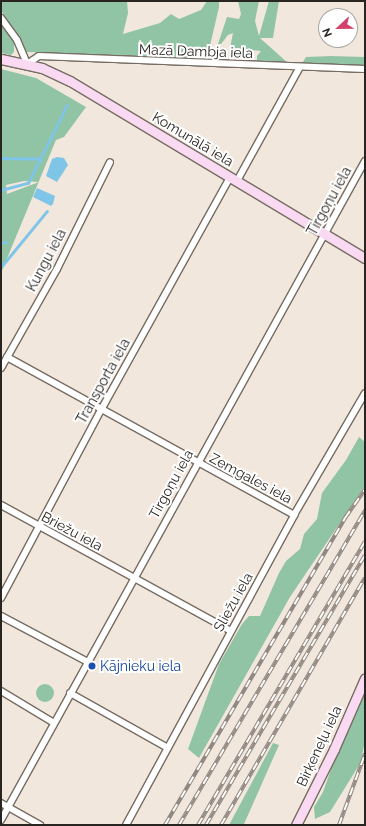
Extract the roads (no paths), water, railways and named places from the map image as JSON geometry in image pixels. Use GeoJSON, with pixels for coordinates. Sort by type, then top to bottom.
{"type":"FeatureCollection","features":[{"type":"Feature","properties":{"kind":"street"},"geometry":{"type":"LineString","coordinates":[[1,18],[17,40],[27,64]]}},
{"type":"Feature","properties":{"kind":"street","name":"Mazā Dambja iela"},"geometry":{"type":"LineString","coordinates":[[27,64],[39,56],[365,69]]}},
{"type":"Feature","properties":{"kind":"street","name":"Komunālā iela"},"geometry":{"type":"LineString","coordinates":[[1,59],[27,64],[70,82],[365,258]]}},
{"type":"Feature","properties":{"kind":"street","name":"Transporta iela"},"geometry":{"type":"LineString","coordinates":[[1,598],[101,410],[233,179],[300,67]]}},
{"type":"Feature","properties":{"kind":"street","name":"Tirgoņu iela"},"geometry":{"type":"LineString","coordinates":[[1,820],[133,577],[365,161]]}},
{"type":"Feature","properties":{"kind":"street","name":"Kungu iela"},"geometry":{"type":"LineString","coordinates":[[1,368],[56,269],[110,162]]}},
{"type":"Feature","properties":{"kind":"street","name":"Zemgales iela"},"geometry":{"type":"LineString","coordinates":[[7,358],[294,515]]}},
{"type":"Feature","properties":{"kind":"street","name":"Sliežu iela"},"geometry":{"type":"LineString","coordinates":[[126,825],[294,515],[365,392]]}},
{"type":"Feature","properties":{"kind":"street","name":"Briežu iela"},"geometry":{"type":"LineString","coordinates":[[1,505],[231,631]]}},
{"type":"Feature","properties":{"kind":"street"},"geometry":{"type":"LineString","coordinates":[[1,616],[88,662]]}},
{"type":"Feature","properties":{"kind":"street","name":"Birķeneļu iela"},"geometry":{"type":"LineString","coordinates":[[296,825],[334,749],[365,678]]}},
{"type":"Feature","properties":{"kind":"street"},"geometry":{"type":"LineString","coordinates":[[1,691],[54,723]]}},
{"type":"Feature","properties":{"kind":"street"},"geometry":{"type":"LineString","coordinates":[[70,693],[168,748]]}},
{"type":"Feature","properties":{"kind":"street"},"geometry":{"type":"LineString","coordinates":[[1,803],[40,825]]}},
{"type":"Feature","properties":{"kind":"water"},"geometry":{"type":"Polygon","coordinates":[[[57,157],[64,158],[68,165],[57,182],[46,176],[52,159],[57,157]]]}},
{"type":"Feature","properties":{"kind":"water"},"geometry":{"type":"Polygon","coordinates":[[[37,188],[55,196],[51,206],[33,197],[37,188]]]}},
{"type":"Feature","properties":{"kind":"waterway"},"geometry":{"type":"LineString","coordinates":[[1,190],[28,183],[67,105]]}},
{"type":"Feature","properties":{"kind":"waterway"},"geometry":{"type":"LineString","coordinates":[[1,158],[40,159]]}},
{"type":"Feature","properties":{"kind":"waterway"},"geometry":{"type":"LineString","coordinates":[[1,267],[47,211]]}},
{"type":"Feature","properties":{"kind":"waterway"},"geometry":{"type":"LineString","coordinates":[[1,243],[6,242]]}},
{"type":"Feature","properties":{"kind":"railway"},"geometry":{"type":"LineString","coordinates":[[165,825],[345,518],[365,489]]}},
{"type":"Feature","properties":{"kind":"railway"},"geometry":{"type":"LineString","coordinates":[[179,825],[365,510]]}},
{"type":"Feature","properties":{"kind":"railway"},"geometry":{"type":"LineString","coordinates":[[198,825],[365,542]]}},
{"type":"Feature","properties":{"kind":"railway"},"geometry":{"type":"LineString","coordinates":[[206,825],[365,555]]}},
{"type":"Feature","properties":{"kind":"railway"},"geometry":{"type":"LineString","coordinates":[[221,825],[365,578]]}},
{"type":"Feature","properties":{"kind":"railway"},"geometry":{"type":"LineString","coordinates":[[339,825],[365,754]]}},
{"type":"Feature","properties":{"kind":"place","name":"Kājnieku iela"},"geometry":{"type":"Point","coordinates":[92,666]}}]}
